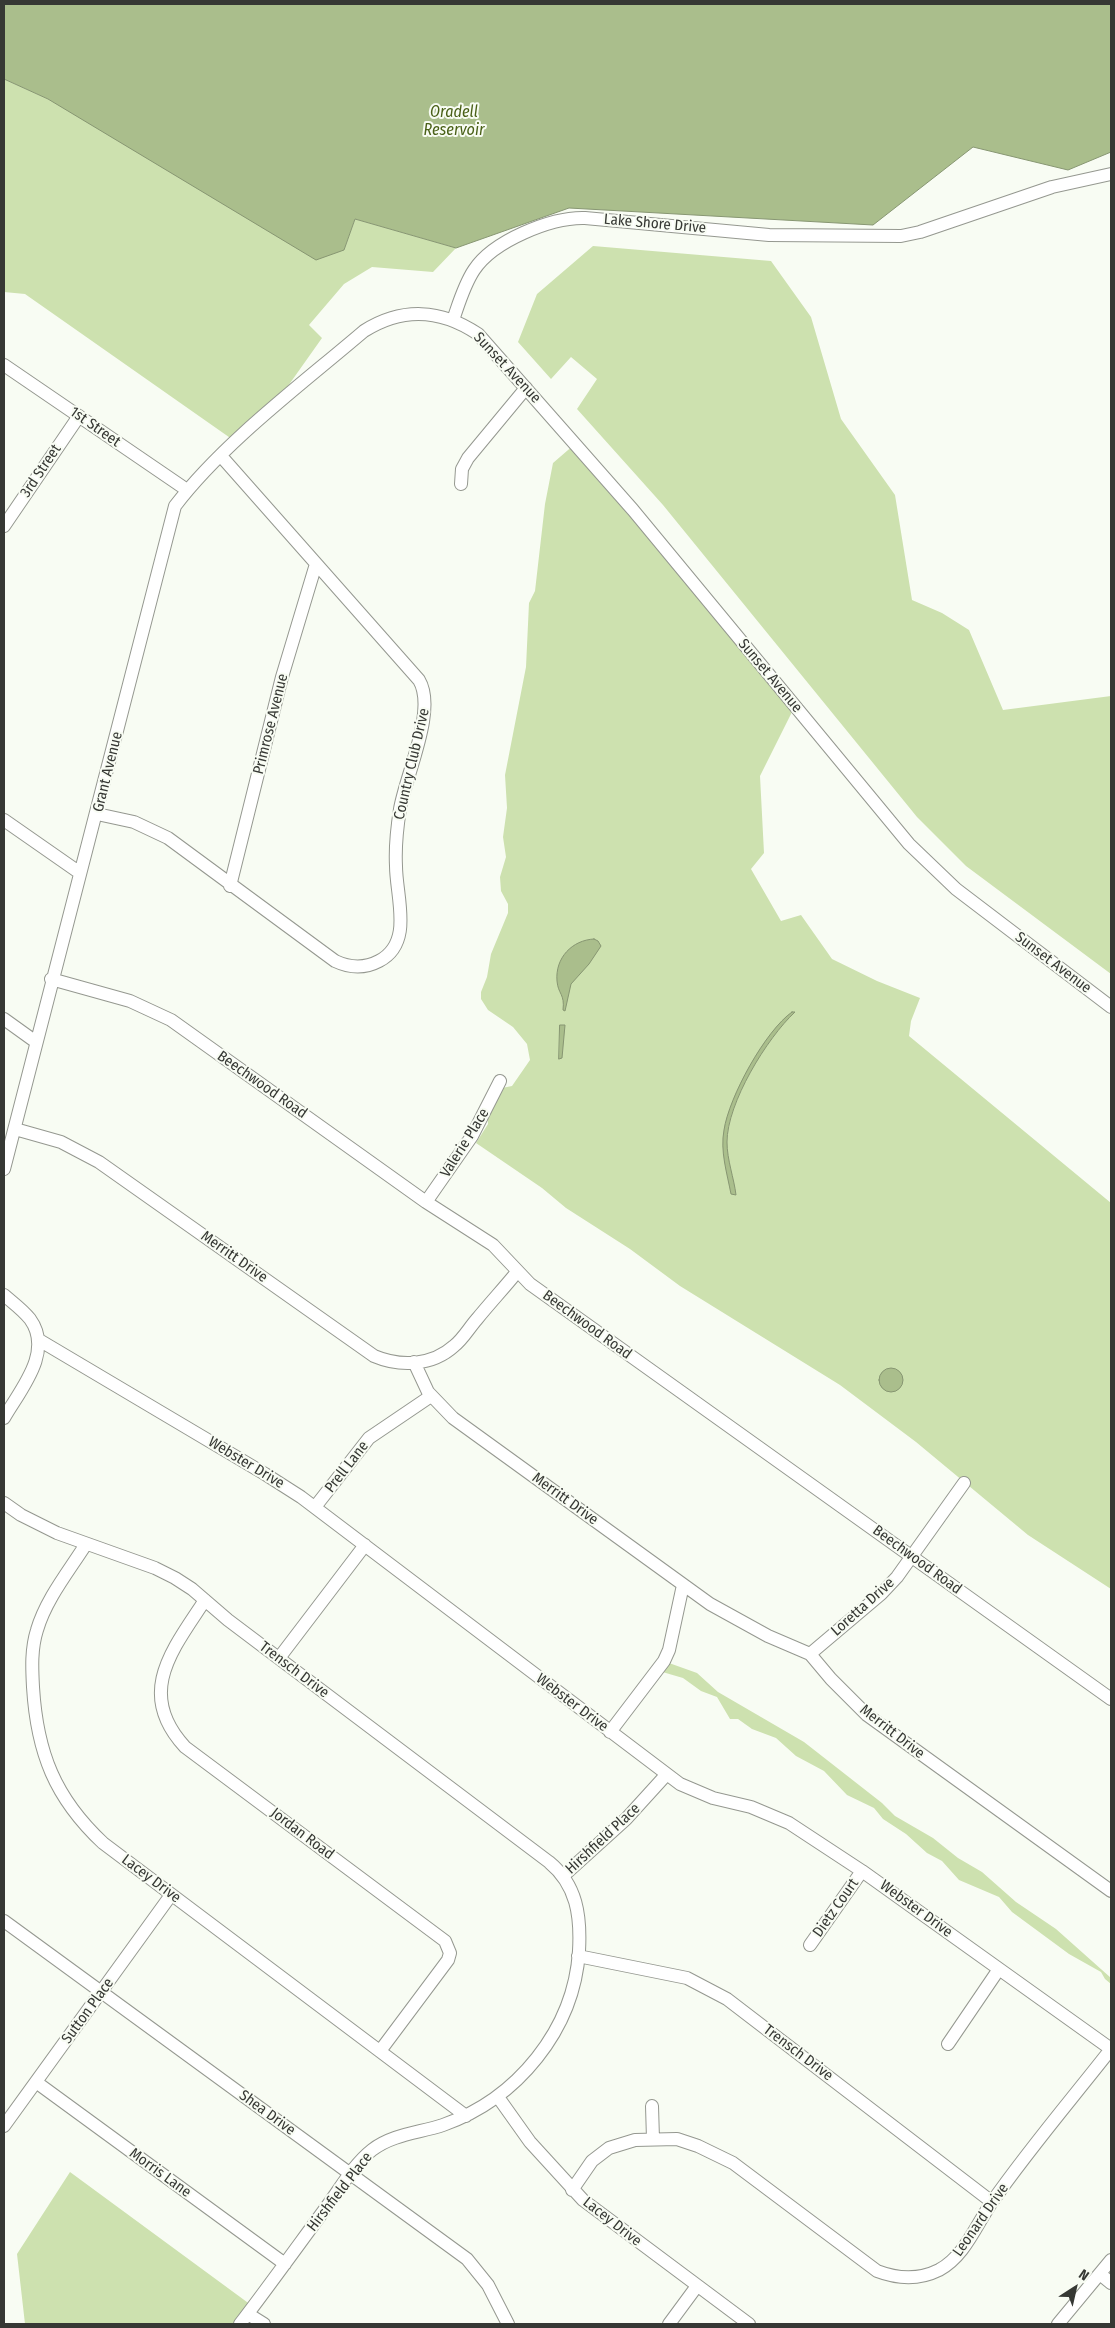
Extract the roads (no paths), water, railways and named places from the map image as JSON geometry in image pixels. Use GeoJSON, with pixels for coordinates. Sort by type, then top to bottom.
{"type":"FeatureCollection","features":[{"type":"Feature","properties":{"kind":"street","name":"Lake Shore Drive"},"geometry":{"type":"LineString","coordinates":[[453,320],[468,281],[482,259],[501,246],[548,223],[562,219],[585,218],[769,234],[901,236],[920,232],[1052,187],[1111,174]]}},
{"type":"Feature","properties":{"kind":"street","name":"Grant Avenue"},"geometry":{"type":"LineString","coordinates":[[4,1168],[52,979],[97,814],[175,506],[187,490],[221,456],[271,410],[364,331],[376,323],[391,317],[418,313],[432,314],[453,320]]}},
{"type":"Feature","properties":{"kind":"street","name":"Sunset Avenue"},"geometry":{"type":"LineString","coordinates":[[453,320],[478,334],[633,510],[908,844],[956,889],[1111,1007]]}},
{"type":"Feature","properties":{"kind":"street","name":"1st Street"},"geometry":{"type":"LineString","coordinates":[[4,365],[187,490]]}},
{"type":"Feature","properties":{"kind":"street"},"geometry":{"type":"LineString","coordinates":[[461,484],[462,469],[468,458],[526,388]]}},
{"type":"Feature","properties":{"kind":"street","name":"3rd Street"},"geometry":{"type":"LineString","coordinates":[[4,526],[79,416]]}},
{"type":"Feature","properties":{"kind":"street","name":"Country Club Drive"},"geometry":{"type":"LineString","coordinates":[[97,814],[134,822],[168,838],[230,886],[335,961],[344,965],[363,967],[382,959],[396,944],[400,935],[401,916],[397,890],[396,840],[403,796],[426,712],[425,692],[419,680],[221,456]]}},
{"type":"Feature","properties":{"kind":"street","name":"Primrose Avenue"},"geometry":{"type":"LineString","coordinates":[[230,886],[282,677],[316,564]]}},
{"type":"Feature","properties":{"kind":"street"},"geometry":{"type":"LineString","coordinates":[[4,820],[80,874]]}},
{"type":"Feature","properties":{"kind":"street","name":"Beechwood Road"},"geometry":{"type":"LineString","coordinates":[[52,979],[130,1001],[171,1020],[426,1202],[493,1245],[517,1272],[538,1290],[1111,1699]]}},
{"type":"Feature","properties":{"kind":"street"},"geometry":{"type":"LineString","coordinates":[[4,1019],[36,1042]]}},
{"type":"Feature","properties":{"kind":"street","name":"Valerie Place"},"geometry":{"type":"LineString","coordinates":[[426,1202],[472,1136],[500,1081]]}},
{"type":"Feature","properties":{"kind":"street","name":"Merritt Drive"},"geometry":{"type":"LineString","coordinates":[[15,1129],[61,1142],[99,1162],[374,1356],[398,1363],[414,1362],[420,1378],[431,1396],[453,1418],[683,1585],[738,1621],[810,1654],[848,1698],[880,1725],[1111,1891]]}},
{"type":"Feature","properties":{"kind":"street"},"geometry":{"type":"LineString","coordinates":[[414,1362],[431,1359],[454,1347],[517,1272]]}},
{"type":"Feature","properties":{"kind":"street"},"geometry":{"type":"LineString","coordinates":[[4,1295],[28,1317],[34,1325],[39,1340],[36,1363],[4,1418]]}},
{"type":"Feature","properties":{"kind":"street","name":"Webster Drive"},"geometry":{"type":"LineString","coordinates":[[39,1340],[265,1474],[316,1507],[666,1775],[696,1792],[751,1807],[777,1817],[862,1871],[1111,2049]]}},
{"type":"Feature","properties":{"kind":"street","name":"Prell Lane"},"geometry":{"type":"LineString","coordinates":[[316,1507],[368,1438],[431,1396]]}},
{"type":"Feature","properties":{"kind":"street","name":"Loretta Drive"},"geometry":{"type":"LineString","coordinates":[[810,1654],[881,1594],[912,1557],[964,1483]]}},
{"type":"Feature","properties":{"kind":"street","name":"Trensch Drive"},"geometry":{"type":"LineString","coordinates":[[4,1503],[21,1515],[86,1544],[155,1568],[176,1578],[549,1862],[563,1876]]}},
{"type":"Feature","properties":{"kind":"street","name":"Lacey Drive"},"geometry":{"type":"LineString","coordinates":[[86,1544],[48,1604],[37,1631],[32,1662],[37,1732],[51,1774],[73,1812],[103,1843],[466,2116]]}},
{"type":"Feature","properties":{"kind":"street"},"geometry":{"type":"LineString","coordinates":[[279,1658],[365,1545]]}},
{"type":"Feature","properties":{"kind":"street"},"geometry":{"type":"LineString","coordinates":[[610,1732],[666,1657],[683,1585]]}},
{"type":"Feature","properties":{"kind":"street","name":"Jordan Road"},"geometry":{"type":"LineString","coordinates":[[205,1600],[169,1656],[162,1675],[161,1702],[169,1725],[176,1737],[185,1746],[445,1941],[448,1946],[448,1960],[380,2051]]}},
{"type":"Feature","properties":{"kind":"street","name":"Hirshfield Place"},"geometry":{"type":"LineString","coordinates":[[240,2324],[362,2160],[386,2141],[466,2116],[498,2097],[527,2071],[556,2030],[573,1986],[578,1956],[579,1915],[575,1900],[563,1876],[626,1819],[666,1775]]}},
{"type":"Feature","properties":{"kind":"street","name":"Dietz Court"},"geometry":{"type":"LineString","coordinates":[[810,1946],[862,1871]]}},
{"type":"Feature","properties":{"kind":"street","name":"Sutton Place"},"geometry":{"type":"LineString","coordinates":[[4,2126],[171,1895]]}},
{"type":"Feature","properties":{"kind":"street","name":"Shea Drive"},"geometry":{"type":"LineString","coordinates":[[4,1921],[467,2259],[488,2285],[508,2324]]}},
{"type":"Feature","properties":{"kind":"street","name":"Trensch Drive"},"geometry":{"type":"LineString","coordinates":[[578,1956],[688,1978],[711,1989],[727,1999],[992,2202]]}},
{"type":"Feature","properties":{"kind":"street"},"geometry":{"type":"LineString","coordinates":[[948,2044],[999,1969]]}},
{"type":"Feature","properties":{"kind":"street","name":"Leonard Drive"},"geometry":{"type":"LineString","coordinates":[[572,2190],[592,2161],[609,2148],[635,2140],[677,2140],[716,2153],[733,2163],[867,2265],[888,2276],[902,2278],[927,2275],[951,2262],[961,2252],[992,2202],[1111,2049]]}},
{"type":"Feature","properties":{"kind":"street","name":"Morris Lane"},"geometry":{"type":"LineString","coordinates":[[36,2082],[285,2264]]}},
{"type":"Feature","properties":{"kind":"street","name":"Lacey Drive"},"geometry":{"type":"LineString","coordinates":[[498,2097],[530,2142],[572,2190],[608,2221],[749,2324]]}},
{"type":"Feature","properties":{"kind":"street"},"geometry":{"type":"LineString","coordinates":[[652,2106],[653,2139]]}},
{"type":"Feature","properties":{"kind":"street"},"geometry":{"type":"LineString","coordinates":[[1058,2324],[1111,2260]]}},
{"type":"Feature","properties":{"kind":"street"},"geometry":{"type":"LineString","coordinates":[[1100,2274],[1111,2283]]}},
{"type":"Feature","properties":{"kind":"street"},"geometry":{"type":"LineString","coordinates":[[669,2324],[697,2286]]}},
{"type":"Feature","properties":{"kind":"street"},"geometry":{"type":"LineString","coordinates":[[248,2314],[264,2324]]}},
{"type":"Feature","properties":{"kind":"water","name":"Oradell Reservoir"},"geometry":{"type":"Polygon","coordinates":[[[4,4],[1111,4],[1111,152],[1068,170],[973,147],[873,225],[569,208],[456,248],[355,219],[344,250],[316,260],[48,99],[4,79],[4,4]]]}},
{"type":"Feature","properties":{"kind":"water"},"geometry":{"type":"Polygon","coordinates":[[[594,939],[601,946],[589,964],[571,984],[565,1011],[563,1010],[563,1001],[557,981],[559,965],[566,952],[572,947],[586,940],[594,939]]]}},
{"type":"Feature","properties":{"kind":"water"},"geometry":{"type":"Polygon","coordinates":[[[792,1012],[795,1012],[784,1023],[761,1054],[741,1091],[734,1109],[727,1142],[736,1195],[731,1194],[724,1162],[723,1146],[727,1116],[741,1083],[760,1049],[782,1021],[792,1012]]]}},
{"type":"Feature","properties":{"kind":"water"},"geometry":{"type":"Polygon","coordinates":[[[560,1025],[565,1025],[562,1058],[559,1059],[560,1025]]]}},
{"type":"Feature","properties":{"kind":"water"},"geometry":{"type":"Polygon","coordinates":[[[891,1368],[896,1369],[902,1375],[902,1385],[896,1391],[891,1392],[886,1391],[880,1385],[879,1380],[880,1375],[886,1369],[891,1368]]]}}]}
